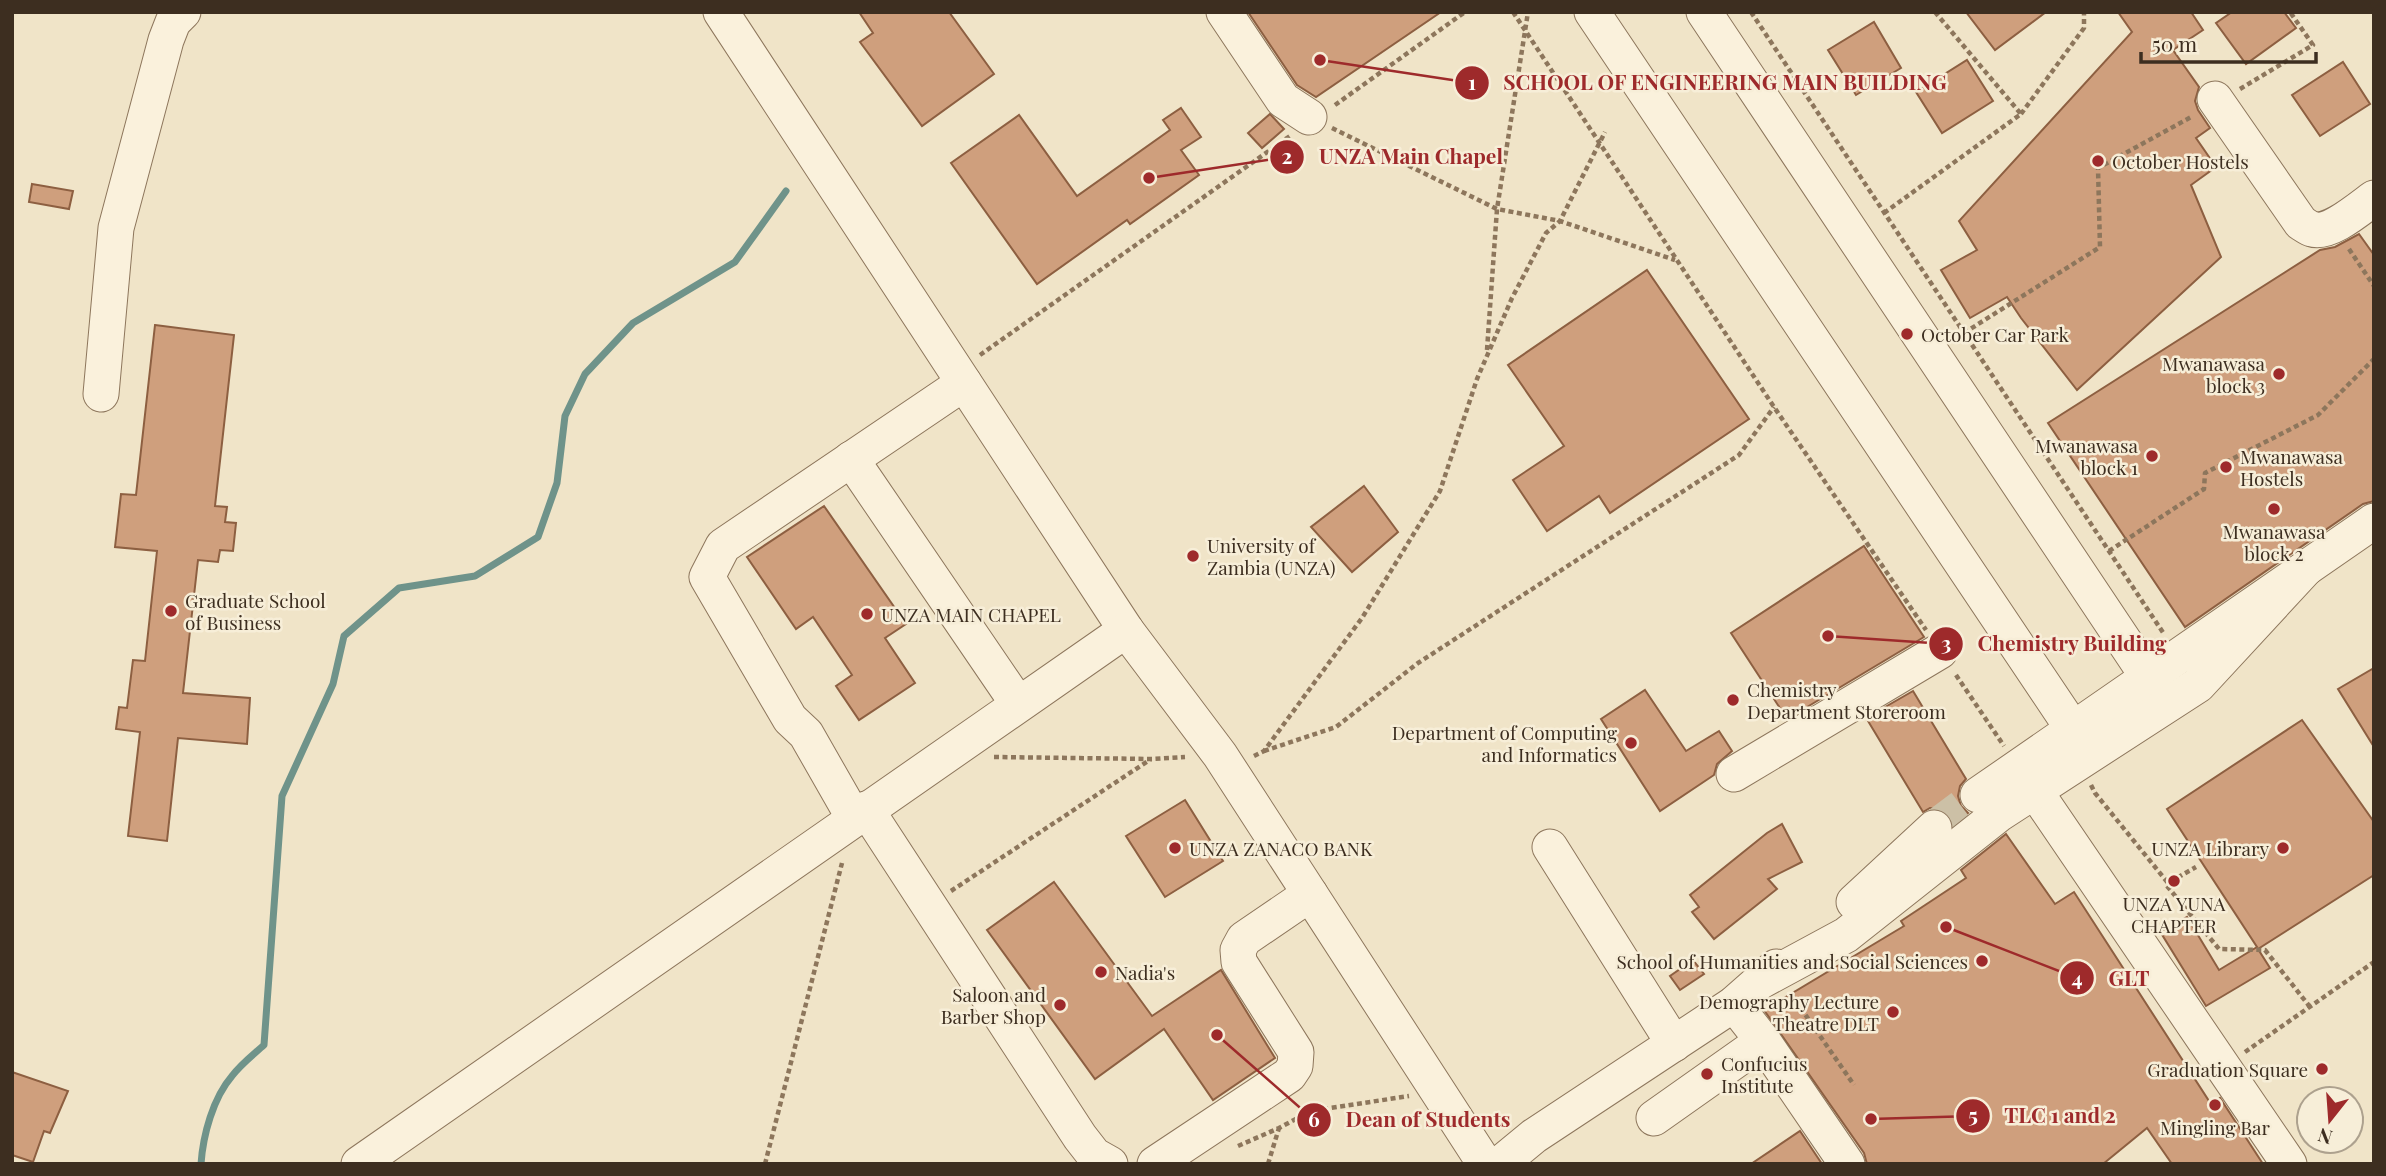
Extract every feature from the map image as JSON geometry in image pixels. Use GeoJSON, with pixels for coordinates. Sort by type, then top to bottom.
{"type":"FeatureCollection","features":[{"type":"Feature","properties":{"kind":"street"},"geometry":{"type":"LineString","coordinates":[[101,394],[116,228],[166,40],[173,22],[183,12]]}},
{"type":"Feature","properties":{"kind":"street"},"geometry":{"type":"LineString","coordinates":[[722,12],[1126,630],[1225,762],[1485,1164]]}},
{"type":"Feature","properties":{"kind":"street"},"geometry":{"type":"LineString","coordinates":[[1224,12],[1283,100],[1312,118]]}},
{"type":"Feature","properties":{"kind":"street"},"geometry":{"type":"LineString","coordinates":[[1592,12],[2076,745]]}},
{"type":"Feature","properties":{"kind":"street"},"geometry":{"type":"LineString","coordinates":[[1703,12],[2148,677]]}},
{"type":"Feature","properties":{"kind":"street"},"geometry":{"type":"LineString","coordinates":[[2216,100],[2301,223],[2320,230],[2333,226],[2374,198]]}},
{"type":"Feature","properties":{"kind":"street"},"geometry":{"type":"LineString","coordinates":[[961,377],[851,459],[723,546],[707,577],[790,719],[806,734],[929,906],[1080,1137],[1094,1155],[1110,1164]]}},
{"type":"Feature","properties":{"kind":"street"},"geometry":{"type":"LineString","coordinates":[[851,459],[1018,704]]}},
{"type":"Feature","properties":{"kind":"street"},"geometry":{"type":"LineString","coordinates":[[2076,745],[2148,677],[2374,521]]}},
{"type":"Feature","properties":{"kind":"street"},"geometry":{"type":"LineString","coordinates":[[1978,795],[2026,778],[2076,745],[2197,685],[2308,566]]}},
{"type":"Feature","properties":{"kind":"street"},"geometry":{"type":"LineString","coordinates":[[359,1164],[1126,630]]}},
{"type":"Feature","properties":{"kind":"street"},"geometry":{"type":"LineString","coordinates":[[1734,774],[1940,651]]}},
{"type":"Feature","properties":{"kind":"street"},"geometry":{"type":"LineString","coordinates":[[1756,986],[1846,935],[1999,814],[2026,778]]}},
{"type":"Feature","properties":{"kind":"street"},"geometry":{"type":"LineString","coordinates":[[2026,778],[2289,1164]]}},
{"type":"Feature","properties":{"kind":"street"},"geometry":{"type":"LineString","coordinates":[[1500,1164],[1534,1136],[1674,1044],[1756,986],[1873,885],[1934,828]]}},
{"type":"Feature","properties":{"kind":"street"},"geometry":{"type":"LineString","coordinates":[[1550,847],[1674,1044]]}},
{"type":"Feature","properties":{"kind":"street"},"geometry":{"type":"LineString","coordinates":[[1155,1164],[1289,1075],[1295,1066],[1296,1052],[1239,962],[1238,950],[1244,939],[1310,894]]}},
{"type":"Feature","properties":{"kind":"street"},"geometry":{"type":"LineString","coordinates":[[1756,986],[1763,1041],[1847,1164]]}},
{"type":"Feature","properties":{"kind":"street"},"geometry":{"type":"LineString","coordinates":[[1654,1118],[1763,1041]]}},
{"type":"Feature","properties":{"kind":"path"},"geometry":{"type":"LineString","coordinates":[[961,377],[1312,118],[1465,12]]}},
{"type":"Feature","properties":{"kind":"path"},"geometry":{"type":"LineString","coordinates":[[1513,12],[1774,407],[2026,778]]}},
{"type":"Feature","properties":{"kind":"path"},"geometry":{"type":"LineString","coordinates":[[1486,354],[1497,209],[1528,12]]}},
{"type":"Feature","properties":{"kind":"path"},"geometry":{"type":"LineString","coordinates":[[1751,12],[2178,655]]}},
{"type":"Feature","properties":{"kind":"path"},"geometry":{"type":"LineString","coordinates":[[1935,12],[2021,114]]}},
{"type":"Feature","properties":{"kind":"path"},"geometry":{"type":"LineString","coordinates":[[1885,213],[2021,114],[2084,28],[2084,12]]}},
{"type":"Feature","properties":{"kind":"path"},"geometry":{"type":"LineString","coordinates":[[1964,333],[2100,247],[2098,168],[2313,45],[2290,12]]}},
{"type":"Feature","properties":{"kind":"path"},"geometry":{"type":"LineString","coordinates":[[1312,118],[1497,209],[1560,221],[1676,260]]}},
{"type":"Feature","properties":{"kind":"path"},"geometry":{"type":"LineString","coordinates":[[1264,751],[1362,618],[1440,491],[1486,354],[1546,233],[1560,221],[1605,132]]}},
{"type":"Feature","properties":{"kind":"path"},"geometry":{"type":"LineString","coordinates":[[2333,226],[2374,286]]}},
{"type":"Feature","properties":{"kind":"path"},"geometry":{"type":"LineString","coordinates":[[2109,551],[2204,489],[2205,473],[2318,415],[2374,359]]}},
{"type":"Feature","properties":{"kind":"path"},"geometry":{"type":"LineString","coordinates":[[942,756],[1225,762],[1336,727],[1418,663],[1739,455],[1774,407]]}},
{"type":"Feature","properties":{"kind":"path"},"geometry":{"type":"LineString","coordinates":[[2076,745],[2095,793],[2168,883],[2196,866]]}},
{"type":"Feature","properties":{"kind":"path"},"geometry":{"type":"LineString","coordinates":[[929,906],[1152,759]]}},
{"type":"Feature","properties":{"kind":"path"},"geometry":{"type":"LineString","coordinates":[[765,1164],[860,813]]}},
{"type":"Feature","properties":{"kind":"path"},"geometry":{"type":"LineString","coordinates":[[2167,886],[2220,948],[2265,950],[2310,1007]]}},
{"type":"Feature","properties":{"kind":"path"},"geometry":{"type":"LineString","coordinates":[[2223,1067],[2374,962]]}},
{"type":"Feature","properties":{"kind":"path"},"geometry":{"type":"LineString","coordinates":[[1756,986],[1854,1085]]}},
{"type":"Feature","properties":{"kind":"path"},"geometry":{"type":"LineString","coordinates":[[1231,1149],[1279,1129],[1311,1111],[1418,1095]]}},
{"type":"Feature","properties":{"kind":"path"},"geometry":{"type":"LineString","coordinates":[[1268,1164],[1279,1129]]}},
{"type":"Feature","properties":{"kind":"building"},"geometry":{"type":"Polygon","coordinates":[[[859,12],[949,12],[994,74],[922,126],[860,42],[873,33],[859,12]]]}},
{"type":"Feature","properties":{"kind":"building"},"geometry":{"type":"Polygon","coordinates":[[[1248,12],[1441,12],[1316,97],[1297,85],[1248,12]]]}},
{"type":"Feature","properties":{"kind":"building"},"geometry":{"type":"Polygon","coordinates":[[[1966,12],[2046,12],[1995,50],[1966,12]]]}},
{"type":"Feature","properties":{"kind":"building","name":"October Hostels"},"geometry":{"type":"Polygon","coordinates":[[[2118,12],[2191,12],[2203,30],[2173,50],[2199,87],[2195,101],[2210,128],[2196,138],[2216,167],[2191,185],[2221,257],[2077,390],[2007,297],[1970,318],[1941,270],[1977,250],[1959,221],[2132,32],[2118,12]]]}},
{"type":"Feature","properties":{"kind":"building"},"geometry":{"type":"Polygon","coordinates":[[[2232,12],[2284,12],[2296,28],[2246,64],[2216,23],[2232,12]]]}},
{"type":"Feature","properties":{"kind":"building"},"geometry":{"type":"Polygon","coordinates":[[[1874,22],[1901,68],[1856,95],[1828,50],[1874,22]]]}},
{"type":"Feature","properties":{"kind":"building"},"geometry":{"type":"Polygon","coordinates":[[[1967,60],[1993,101],[1942,133],[1916,92],[1967,60]]]}},
{"type":"Feature","properties":{"kind":"building"},"geometry":{"type":"Polygon","coordinates":[[[2343,62],[2370,104],[2320,136],[2292,95],[2343,62]]]}},
{"type":"Feature","properties":{"kind":"building"},"geometry":{"type":"Polygon","coordinates":[[[1181,108],[1201,137],[1181,150],[1199,175],[1130,224],[1127,220],[1037,284],[951,163],[1019,115],[1077,196],[1170,130],[1163,120],[1181,108]]]}},
{"type":"Feature","properties":{"kind":"building"},"geometry":{"type":"Polygon","coordinates":[[[1270,114],[1284,129],[1262,148],[1248,133],[1270,114]]]}},
{"type":"Feature","properties":{"kind":"building"},"geometry":{"type":"Polygon","coordinates":[[[32,184],[73,191],[69,209],[29,202],[32,184]]]}},
{"type":"Feature","properties":{"kind":"building","name":"Mwanawasa Hostels"},"geometry":{"type":"Polygon","coordinates":[[[2359,234],[2374,255],[2374,501],[2363,504],[2185,627],[2048,423],[2320,250],[2335,247],[2359,234]]]}},
{"type":"Feature","properties":{"kind":"building"},"geometry":{"type":"Polygon","coordinates":[[[1647,270],[1749,419],[1610,513],[1599,496],[1547,531],[1513,480],[1564,446],[1508,365],[1647,270]]]}},
{"type":"Feature","properties":{"kind":"building","name":"Graduate School of Business"},"geometry":{"type":"Polygon","coordinates":[[[155,325],[234,335],[215,506],[227,507],[225,522],[236,523],[233,551],[220,550],[218,562],[198,560],[183,693],[250,698],[247,744],[178,738],[167,841],[128,836],[140,732],[116,729],[119,707],[127,708],[133,660],[145,661],[157,551],[115,547],[121,494],[136,495],[155,325]]]}},
{"type":"Feature","properties":{"kind":"building"},"geometry":{"type":"Polygon","coordinates":[[[1364,486],[1398,532],[1352,572],[1311,527],[1364,486]]]}},
{"type":"Feature","properties":{"kind":"building","name":"UNZA MAIN CHAPEL"},"geometry":{"type":"Polygon","coordinates":[[[824,506],[906,624],[885,638],[915,683],[859,720],[836,686],[852,675],[813,617],[796,629],[747,557],[824,506]]]}},
{"type":"Feature","properties":{"kind":"building"},"geometry":{"type":"Polygon","coordinates":[[[1864,546],[1924,637],[1787,719],[1731,633],[1864,546]]]}},
{"type":"Feature","properties":{"kind":"building"},"geometry":{"type":"Polygon","coordinates":[[[2374,668],[2374,747],[2338,689],[2374,668]]]}},
{"type":"Feature","properties":{"kind":"building","name":"Department of Computing and Informatics"},"geometry":{"type":"Polygon","coordinates":[[[1645,690],[1686,751],[1719,731],[1732,751],[1717,764],[1714,775],[1660,811],[1601,719],[1645,690]]]}},
{"type":"Feature","properties":{"kind":"building"},"geometry":{"type":"Polygon","coordinates":[[[1913,691],[1966,779],[1960,786],[1958,796],[1961,806],[1968,813],[1954,824],[1949,815],[1941,809],[1930,808],[1923,812],[1868,721],[1880,710],[1913,691]]]}},
{"type":"Feature","properties":{"kind":"building","name":"UNZA Library"},"geometry":{"type":"Polygon","coordinates":[[[2302,720],[2374,822],[2374,875],[2258,949],[2270,968],[2206,1006],[2161,933],[2187,917],[2219,970],[2257,947],[2167,809],[2302,720]]]}},
{"type":"Feature","properties":{"kind":"building","name":"UNZA ZANACO BANK"},"geometry":{"type":"Polygon","coordinates":[[[1185,800],[1223,861],[1165,897],[1126,836],[1185,800]]]}},
{"type":"Feature","properties":{"kind":"building"},"geometry":{"type":"Polygon","coordinates":[[[1782,824],[1802,862],[1768,879],[1777,889],[1714,939],[1692,912],[1699,907],[1690,895],[1782,824]]]}},
{"type":"Feature","properties":{"kind":"building","name":"School of Humanities and Social Sciences"},"geometry":{"type":"Polygon","coordinates":[[[2006,834],[2055,904],[2074,892],[2211,1104],[2220,1098],[2263,1164],[2172,1164],[2147,1128],[2103,1164],[1867,1164],[1864,1153],[1764,1010],[1904,926],[1901,921],[1966,878],[1961,870],[2006,834]]]}},
{"type":"Feature","properties":{"kind":"building"},"geometry":{"type":"Polygon","coordinates":[[[1054,882],[1152,1016],[1221,970],[1275,1058],[1213,1100],[1164,1029],[1095,1079],[987,930],[1054,882]]]}},
{"type":"Feature","properties":{"kind":"building"},"geometry":{"type":"Polygon","coordinates":[[[1693,960],[1704,974],[1680,990],[1670,976],[1693,960]]]}},
{"type":"Feature","properties":{"kind":"building"},"geometry":{"type":"Polygon","coordinates":[[[12,1072],[68,1091],[50,1133],[44,1131],[33,1162],[12,1155],[12,1072]]]}},
{"type":"Feature","properties":{"kind":"building"},"geometry":{"type":"Polygon","coordinates":[[[1800,1131],[1822,1164],[1751,1164],[1800,1131]]]}},
{"type":"Feature","properties":{"kind":"waterway"},"geometry":{"type":"LineString","coordinates":[[201,1164],[207,1129],[219,1095],[236,1072],[264,1045],[282,796],[333,684],[344,636],[399,588],[475,576],[538,537],[557,483],[565,416],[585,374],[633,323],[735,262],[786,191]]}},
{"type":"Feature","properties":{"kind":"tunnel"},"geometry":{"type":"LineString","coordinates":[[1934,828],[1978,795]]}},
{"type":"Feature","properties":{"kind":"place","name":"SCHOOL OF ENGINEERING MAIN BUILDING"},"geometry":{"type":"Point","coordinates":[1320,60]}},
{"type":"Feature","properties":{"kind":"place","name":"October Hostels"},"geometry":{"type":"Point","coordinates":[2098,161]}},
{"type":"Feature","properties":{"kind":"place","name":"UNZA Main Chapel"},"geometry":{"type":"Point","coordinates":[1149,178]}},
{"type":"Feature","properties":{"kind":"place","name":"October Car Park"},"geometry":{"type":"Point","coordinates":[1907,334]}},
{"type":"Feature","properties":{"kind":"place","name":"Mwanawasa block 3"},"geometry":{"type":"Point","coordinates":[2279,374]}},
{"type":"Feature","properties":{"kind":"place","name":"Mwanawasa block 1"},"geometry":{"type":"Point","coordinates":[2152,456]}},
{"type":"Feature","properties":{"kind":"place","name":"Mwanawasa Hostels"},"geometry":{"type":"Point","coordinates":[2226,467]}},
{"type":"Feature","properties":{"kind":"place","name":"Mwanawasa block 2"},"geometry":{"type":"Point","coordinates":[2274,509]}},
{"type":"Feature","properties":{"kind":"place","name":"University of Zambia (UNZA)"},"geometry":{"type":"Point","coordinates":[1193,556]}},
{"type":"Feature","properties":{"kind":"place","name":"Graduate School of Business"},"geometry":{"type":"Point","coordinates":[171,611]}},
{"type":"Feature","properties":{"kind":"place","name":"UNZA MAIN CHAPEL"},"geometry":{"type":"Point","coordinates":[867,614]}},
{"type":"Feature","properties":{"kind":"place","name":"Chemistry Building"},"geometry":{"type":"Point","coordinates":[1828,636]}},
{"type":"Feature","properties":{"kind":"place","name":"Chemistry Department Storeroom"},"geometry":{"type":"Point","coordinates":[1733,700]}},
{"type":"Feature","properties":{"kind":"place","name":"Department of Computing and Informatics"},"geometry":{"type":"Point","coordinates":[1631,743]}},
{"type":"Feature","properties":{"kind":"place","name":"UNZA ZANACO BANK"},"geometry":{"type":"Point","coordinates":[1175,848]}},
{"type":"Feature","properties":{"kind":"place","name":"UNZA Library"},"geometry":{"type":"Point","coordinates":[2283,848]}},
{"type":"Feature","properties":{"kind":"place","name":"UNZA YUNA CHAPTER"},"geometry":{"type":"Point","coordinates":[2174,881]}},
{"type":"Feature","properties":{"kind":"place","name":"GLT"},"geometry":{"type":"Point","coordinates":[1946,927]}},
{"type":"Feature","properties":{"kind":"place","name":"School of Humanities and Social Sciences"},"geometry":{"type":"Point","coordinates":[1982,961]}},
{"type":"Feature","properties":{"kind":"place","name":"Nadia's"},"geometry":{"type":"Point","coordinates":[1101,972]}},
{"type":"Feature","properties":{"kind":"place","name":"Saloon and Barber Shop"},"geometry":{"type":"Point","coordinates":[1060,1005]}},
{"type":"Feature","properties":{"kind":"place","name":"Demography Lecture Theatre DLT"},"geometry":{"type":"Point","coordinates":[1893,1012]}},
{"type":"Feature","properties":{"kind":"place","name":"Dean of Students"},"geometry":{"type":"Point","coordinates":[1217,1035]}},
{"type":"Feature","properties":{"kind":"place","name":"Graduation Square"},"geometry":{"type":"Point","coordinates":[2322,1069]}},
{"type":"Feature","properties":{"kind":"place","name":"Confucius Institute"},"geometry":{"type":"Point","coordinates":[1707,1074]}},
{"type":"Feature","properties":{"kind":"place","name":"Mingling Bar"},"geometry":{"type":"Point","coordinates":[2215,1105]}},
{"type":"Feature","properties":{"kind":"place","name":"TLC 1 and 2"},"geometry":{"type":"Point","coordinates":[1871,1119]}}]}
